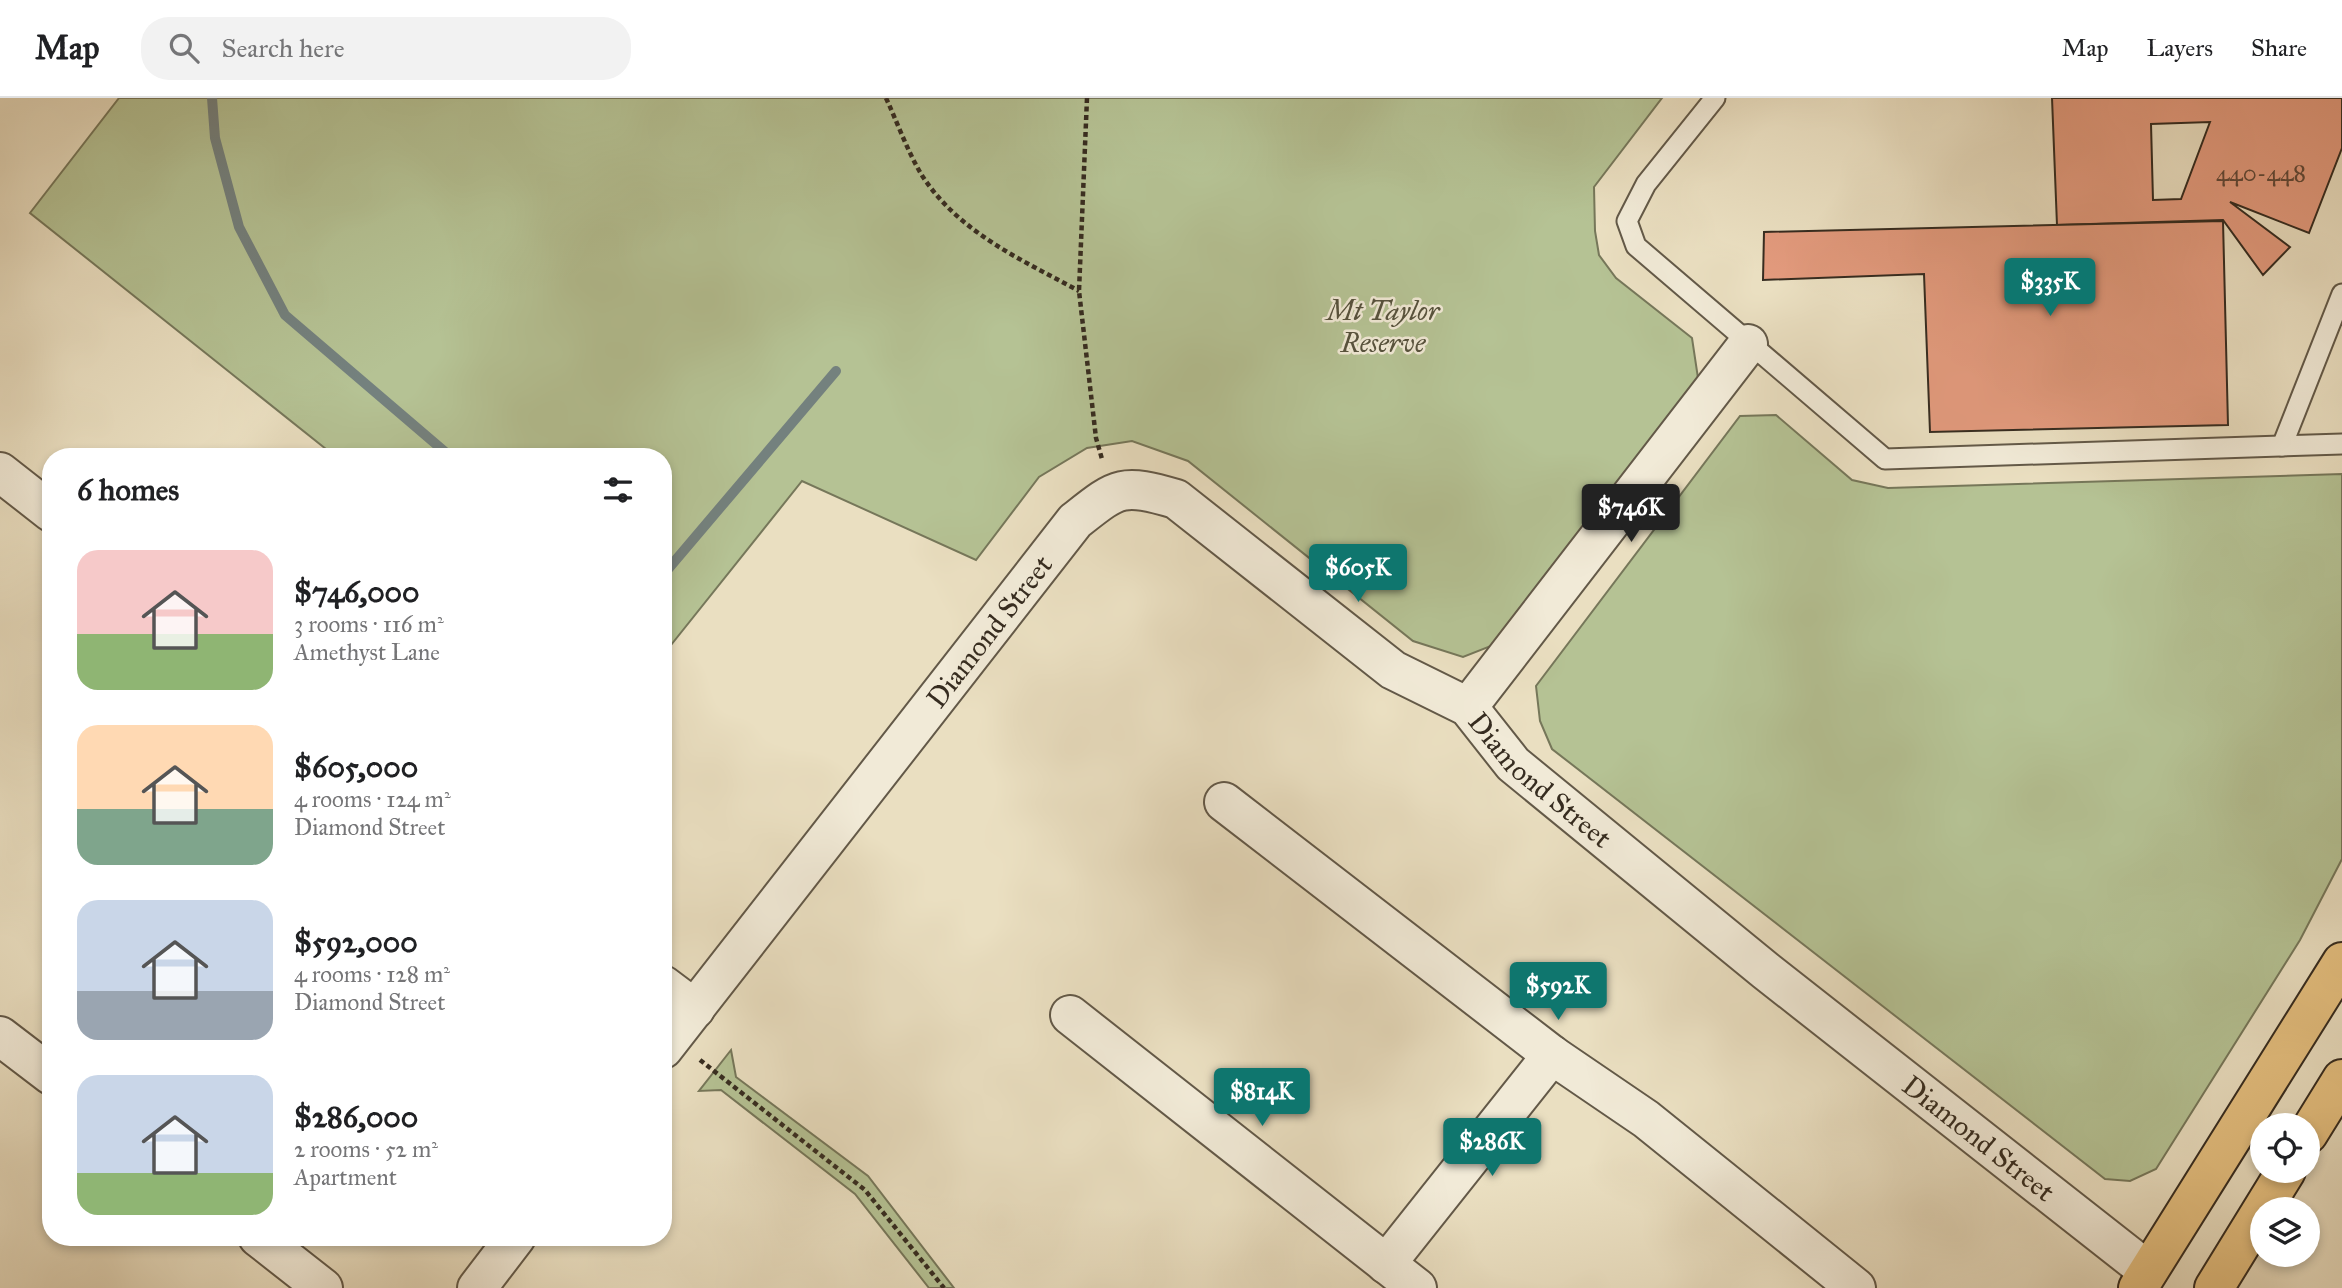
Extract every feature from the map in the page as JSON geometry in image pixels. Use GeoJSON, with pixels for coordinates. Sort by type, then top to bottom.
{"type":"FeatureCollection","features":[{"type":"Feature","properties":{"kind":"main road"},"geometry":{"type":"LineString","coordinates":[[2143,1280],[2342,962]]}},
{"type":"Feature","properties":{"kind":"main road"},"geometry":{"type":"LineString","coordinates":[[2320,1115],[2342,1079]]}},
{"type":"Feature","properties":{"kind":"main road"},"geometry":{"type":"LineString","coordinates":[[2214,1288],[2279,1183]]}},
{"type":"Feature","properties":{"kind":"street"},"geometry":{"type":"LineString","coordinates":[[1468,707],[1748,344]]}},
{"type":"Feature","properties":{"kind":"street"},"geometry":{"type":"LineString","coordinates":[[0,472],[42,505]]}},
{"type":"Feature","properties":{"kind":"street","name":"Diamond Street"},"geometry":{"type":"LineString","coordinates":[[677,1032],[1075,521],[1111,492],[1142,489],[1176,499],[1393,670],[1468,707],[1513,764],[2143,1280]]}},
{"type":"Feature","properties":{"kind":"street"},"geometry":{"type":"LineString","coordinates":[[1224,802],[1552,1055],[1646,1119],[1856,1288]]}},
{"type":"Feature","properties":{"kind":"street"},"geometry":{"type":"LineString","coordinates":[[672,1015],[677,1032]]}},
{"type":"Feature","properties":{"kind":"street"},"geometry":{"type":"LineString","coordinates":[[1070,1015],[1417,1288]]}},
{"type":"Feature","properties":{"kind":"street"},"geometry":{"type":"LineString","coordinates":[[0,1035],[42,1068]]}},
{"type":"Feature","properties":{"kind":"street"},"geometry":{"type":"LineString","coordinates":[[1386,1264],[1552,1055]]}},
{"type":"Feature","properties":{"kind":"street"},"geometry":{"type":"LineString","coordinates":[[269,1246],[323,1288]]}},
{"type":"Feature","properties":{"kind":"street"},"geometry":{"type":"LineString","coordinates":[[477,1288],[509,1246]]}},
{"type":"Feature","properties":{"kind":"lane"},"geometry":{"type":"LineString","coordinates":[[1715,98],[1646,184],[1627,220],[1636,246],[1885,459],[2342,444]]}},
{"type":"Feature","properties":{"kind":"lane"},"geometry":{"type":"LineString","coordinates":[[2282,446],[2342,294]]}},
{"type":"Feature","properties":{"kind":"path"},"geometry":{"type":"LineString","coordinates":[[886,98],[922,176],[942,202],[966,226],[1079,291]]}},
{"type":"Feature","properties":{"kind":"path"},"geometry":{"type":"LineString","coordinates":[[1087,98],[1079,291],[1096,438],[1111,492]]}},
{"type":"Feature","properties":{"kind":"path"},"geometry":{"type":"LineString","coordinates":[[677,1032],[865,1190],[944,1288]]}},
{"type":"Feature","properties":{"kind":"green space","name":"Mt Taylor Reserve"},"geometry":{"type":"Polygon","coordinates":[[[119,98],[1662,98],[1594,187],[1595,231],[1599,255],[1616,278],[1692,338],[1698,378],[1491,646],[1463,657],[1413,641],[1188,461],[1132,441],[1087,448],[1039,477],[976,560],[802,481],[672,644],[672,448],[325,448],[30,213],[119,98]]]}},
{"type":"Feature","properties":{"kind":"green space"},"geometry":{"type":"Polygon","coordinates":[[[1776,415],[1852,480],[1888,488],[2342,474],[2342,859],[2300,940],[2156,1169],[2130,1181],[2105,1179],[1552,749],[1540,721],[1536,686],[1740,416],[1776,415]]]}},
{"type":"Feature","properties":{"kind":"green space"},"geometry":{"type":"Polygon","coordinates":[[[731,1050],[736,1077],[868,1176],[954,1288],[929,1288],[855,1194],[721,1090],[699,1091],[731,1050]]]}},
{"type":"Feature","properties":{"kind":"building"},"geometry":{"type":"Polygon","coordinates":[[[2052,98],[2342,98],[2342,148],[2309,233],[2230,202],[2290,247],[2263,275],[2223,220],[2057,225],[2052,98]],[[2210,122],[2151,124],[2153,200],[2181,199],[2210,122]]]}},
{"type":"Feature","properties":{"kind":"building"},"geometry":{"type":"Polygon","coordinates":[[[2223,221],[2228,425],[1930,432],[1924,274],[1763,280],[1764,232],[2223,221]]]}},
{"type":"Feature","properties":{"kind":"waterway"},"geometry":{"type":"LineString","coordinates":[[212,98],[215,138],[239,227],[285,315],[440,448]]}},
{"type":"Feature","properties":{"kind":"waterway"},"geometry":{"type":"LineString","coordinates":[[672,564],[836,371]]}}]}
